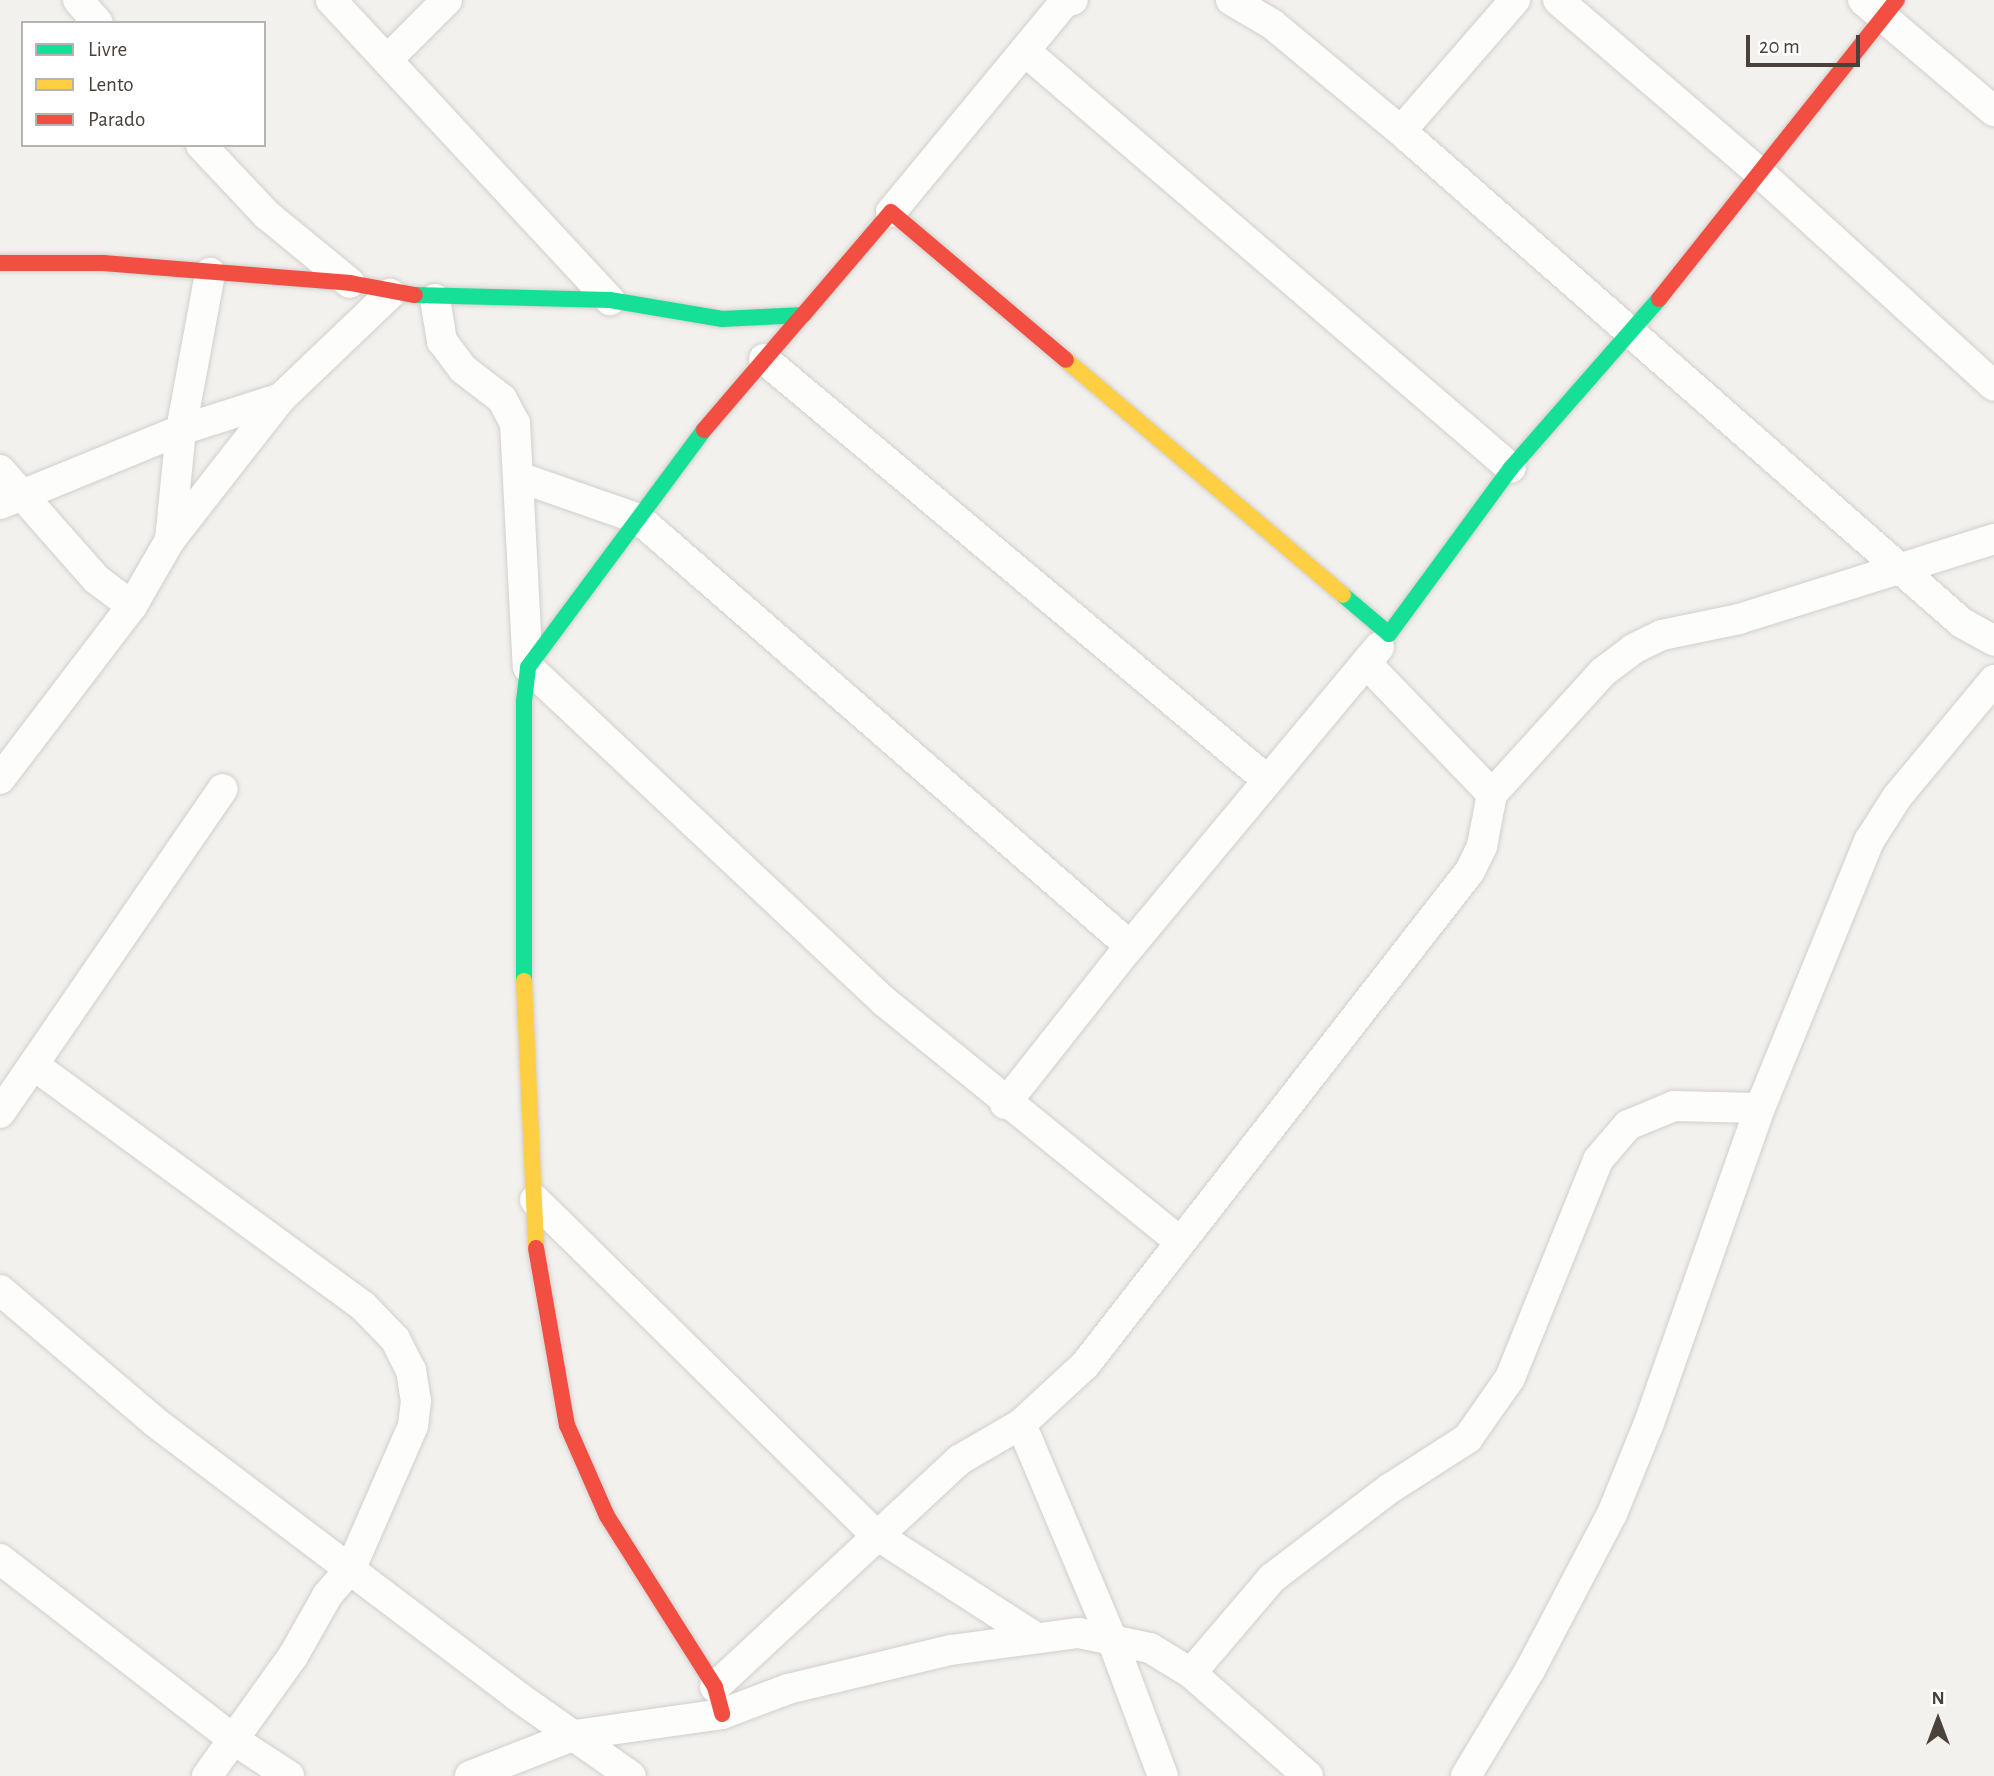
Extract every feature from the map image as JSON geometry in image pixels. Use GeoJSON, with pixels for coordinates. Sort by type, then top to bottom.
{"type":"FeatureCollection","features":[{"type":"Feature","properties":{"kind":"street"},"geometry":{"type":"LineString","coordinates":[[78,0],[96,21]]}},
{"type":"Feature","properties":{"kind":"street"},"geometry":{"type":"LineString","coordinates":[[331,0],[610,300]]}},
{"type":"Feature","properties":{"kind":"street"},"geometry":{"type":"LineString","coordinates":[[387,60],[447,0]]}},
{"type":"Feature","properties":{"kind":"street"},"geometry":{"type":"LineString","coordinates":[[1231,0],[1272,24],[1401,131],[1962,623],[1994,641]]}},
{"type":"Feature","properties":{"kind":"street"},"geometry":{"type":"LineString","coordinates":[[1401,131],[1515,0]]}},
{"type":"Feature","properties":{"kind":"street"},"geometry":{"type":"LineString","coordinates":[[1558,0],[1760,173],[1994,386]]}},
{"type":"Feature","properties":{"kind":"street"},"geometry":{"type":"LineString","coordinates":[[528,667],[719,410],[891,212],[1068,1]]}},
{"type":"Feature","properties":{"kind":"street"},"geometry":{"type":"LineString","coordinates":[[1005,1104],[1129,946],[1390,634],[1511,468],[1632,333],[1760,173],[1882,5],[1994,111]]}},
{"type":"Feature","properties":{"kind":"street"},"geometry":{"type":"LineString","coordinates":[[1025,51],[1511,468]]}},
{"type":"Feature","properties":{"kind":"street"},"geometry":{"type":"LineString","coordinates":[[203,147],[267,215],[350,282]]}},
{"type":"Feature","properties":{"kind":"street"},"geometry":{"type":"LineString","coordinates":[[891,212],[1390,634]]}},
{"type":"Feature","properties":{"kind":"street"},"geometry":{"type":"LineString","coordinates":[[0,263],[103,263],[350,282],[390,294],[435,299],[610,300],[667,313],[722,319],[800,318]]}},
{"type":"Feature","properties":{"kind":"street"},"geometry":{"type":"LineString","coordinates":[[170,540],[181,430],[210,273]]}},
{"type":"Feature","properties":{"kind":"street"},"geometry":{"type":"LineString","coordinates":[[0,779],[132,606],[170,540],[281,398],[390,294]]}},
{"type":"Feature","properties":{"kind":"street"},"geometry":{"type":"LineString","coordinates":[[435,299],[442,341],[463,369],[502,399],[515,424],[528,667],[520,925],[536,1200],[537,1262],[567,1425],[607,1516],[718,1700]]}},
{"type":"Feature","properties":{"kind":"street"},"geometry":{"type":"LineString","coordinates":[[764,359],[1266,779]]}},
{"type":"Feature","properties":{"kind":"street"},"geometry":{"type":"LineString","coordinates":[[9,499],[181,430],[281,398]]}},
{"type":"Feature","properties":{"kind":"street"},"geometry":{"type":"LineString","coordinates":[[0,470],[9,499],[96,579],[132,606]]}},
{"type":"Feature","properties":{"kind":"street"},"geometry":{"type":"LineString","coordinates":[[519,477],[639,519],[1129,946]]}},
{"type":"Feature","properties":{"kind":"street"},"geometry":{"type":"LineString","coordinates":[[718,1700],[875,1534],[959,1460],[1021,1424],[1085,1365],[1470,871],[1482,846],[1492,794],[1603,672],[1633,649],[1662,635],[1739,619],[1994,539]]}},
{"type":"Feature","properties":{"kind":"street"},"geometry":{"type":"LineString","coordinates":[[1366,663],[1492,794]]}},
{"type":"Feature","properties":{"kind":"street"},"geometry":{"type":"LineString","coordinates":[[528,667],[799,925],[1005,1104],[1180,1242]]}},
{"type":"Feature","properties":{"kind":"street"},"geometry":{"type":"LineString","coordinates":[[1464,1774],[1530,1670],[1612,1514],[1649,1423],[1760,1108],[1869,841],[1897,797],[1994,680]]}},
{"type":"Feature","properties":{"kind":"street"},"geometry":{"type":"LineString","coordinates":[[0,1113],[35,1066],[223,789]]}},
{"type":"Feature","properties":{"kind":"street"},"geometry":{"type":"LineString","coordinates":[[35,1066],[363,1306],[395,1339],[411,1370],[416,1401],[413,1426],[351,1568],[327,1596],[293,1656],[207,1776]]}},
{"type":"Feature","properties":{"kind":"street"},"geometry":{"type":"LineString","coordinates":[[1191,1673],[1272,1578],[1390,1489],[1468,1438],[1510,1378],[1598,1160],[1628,1125],[1674,1107],[1760,1108]]}},
{"type":"Feature","properties":{"kind":"street"},"geometry":{"type":"LineString","coordinates":[[536,1200],[875,1534],[1035,1637]]}},
{"type":"Feature","properties":{"kind":"street"},"geometry":{"type":"LineString","coordinates":[[0,1290],[155,1422],[631,1776]]}},
{"type":"Feature","properties":{"kind":"street"},"geometry":{"type":"LineString","coordinates":[[1021,1424],[1111,1637],[1163,1776]]}},
{"type":"Feature","properties":{"kind":"street"},"geometry":{"type":"LineString","coordinates":[[0,1559],[234,1740],[289,1776]]}},
{"type":"Feature","properties":{"kind":"street"},"geometry":{"type":"LineString","coordinates":[[470,1776],[575,1735],[718,1700],[788,1689],[951,1650],[1079,1633],[1111,1637],[1150,1648],[1191,1673],[1308,1776]]}},
{"type":"Feature","properties":{"kind":"traffic: fast"},"geometry":{"type":"LineString","coordinates":[[415,295],[610,300],[722,319],[803,315]]}},
{"type":"Feature","properties":{"kind":"traffic: fast"},"geometry":{"type":"LineString","coordinates":[[1343,595],[1389,634],[1511,468],[1659,299]]}},
{"type":"Feature","properties":{"kind":"traffic: fast"},"geometry":{"type":"LineString","coordinates":[[524,981],[524,701],[528,667],[704,430]]}},
{"type":"Feature","properties":{"kind":"traffic: slow"},"geometry":{"type":"LineString","coordinates":[[1066,360],[1343,595]]}},
{"type":"Feature","properties":{"kind":"traffic: slow"},"geometry":{"type":"LineString","coordinates":[[524,981],[536,1248]]}},
{"type":"Feature","properties":{"kind":"traffic: jam"},"geometry":{"type":"LineString","coordinates":[[1659,299],[1897,0]]}},
{"type":"Feature","properties":{"kind":"traffic: jam"},"geometry":{"type":"LineString","coordinates":[[803,315],[891,212],[1066,360]]}},
{"type":"Feature","properties":{"kind":"traffic: jam"},"geometry":{"type":"LineString","coordinates":[[0,263],[103,263],[350,283],[415,295]]}},
{"type":"Feature","properties":{"kind":"traffic: jam"},"geometry":{"type":"LineString","coordinates":[[704,430],[800,318]]}},
{"type":"Feature","properties":{"kind":"traffic: jam"},"geometry":{"type":"LineString","coordinates":[[536,1248],[567,1425],[607,1516],[715,1687],[722,1714]]}}]}
